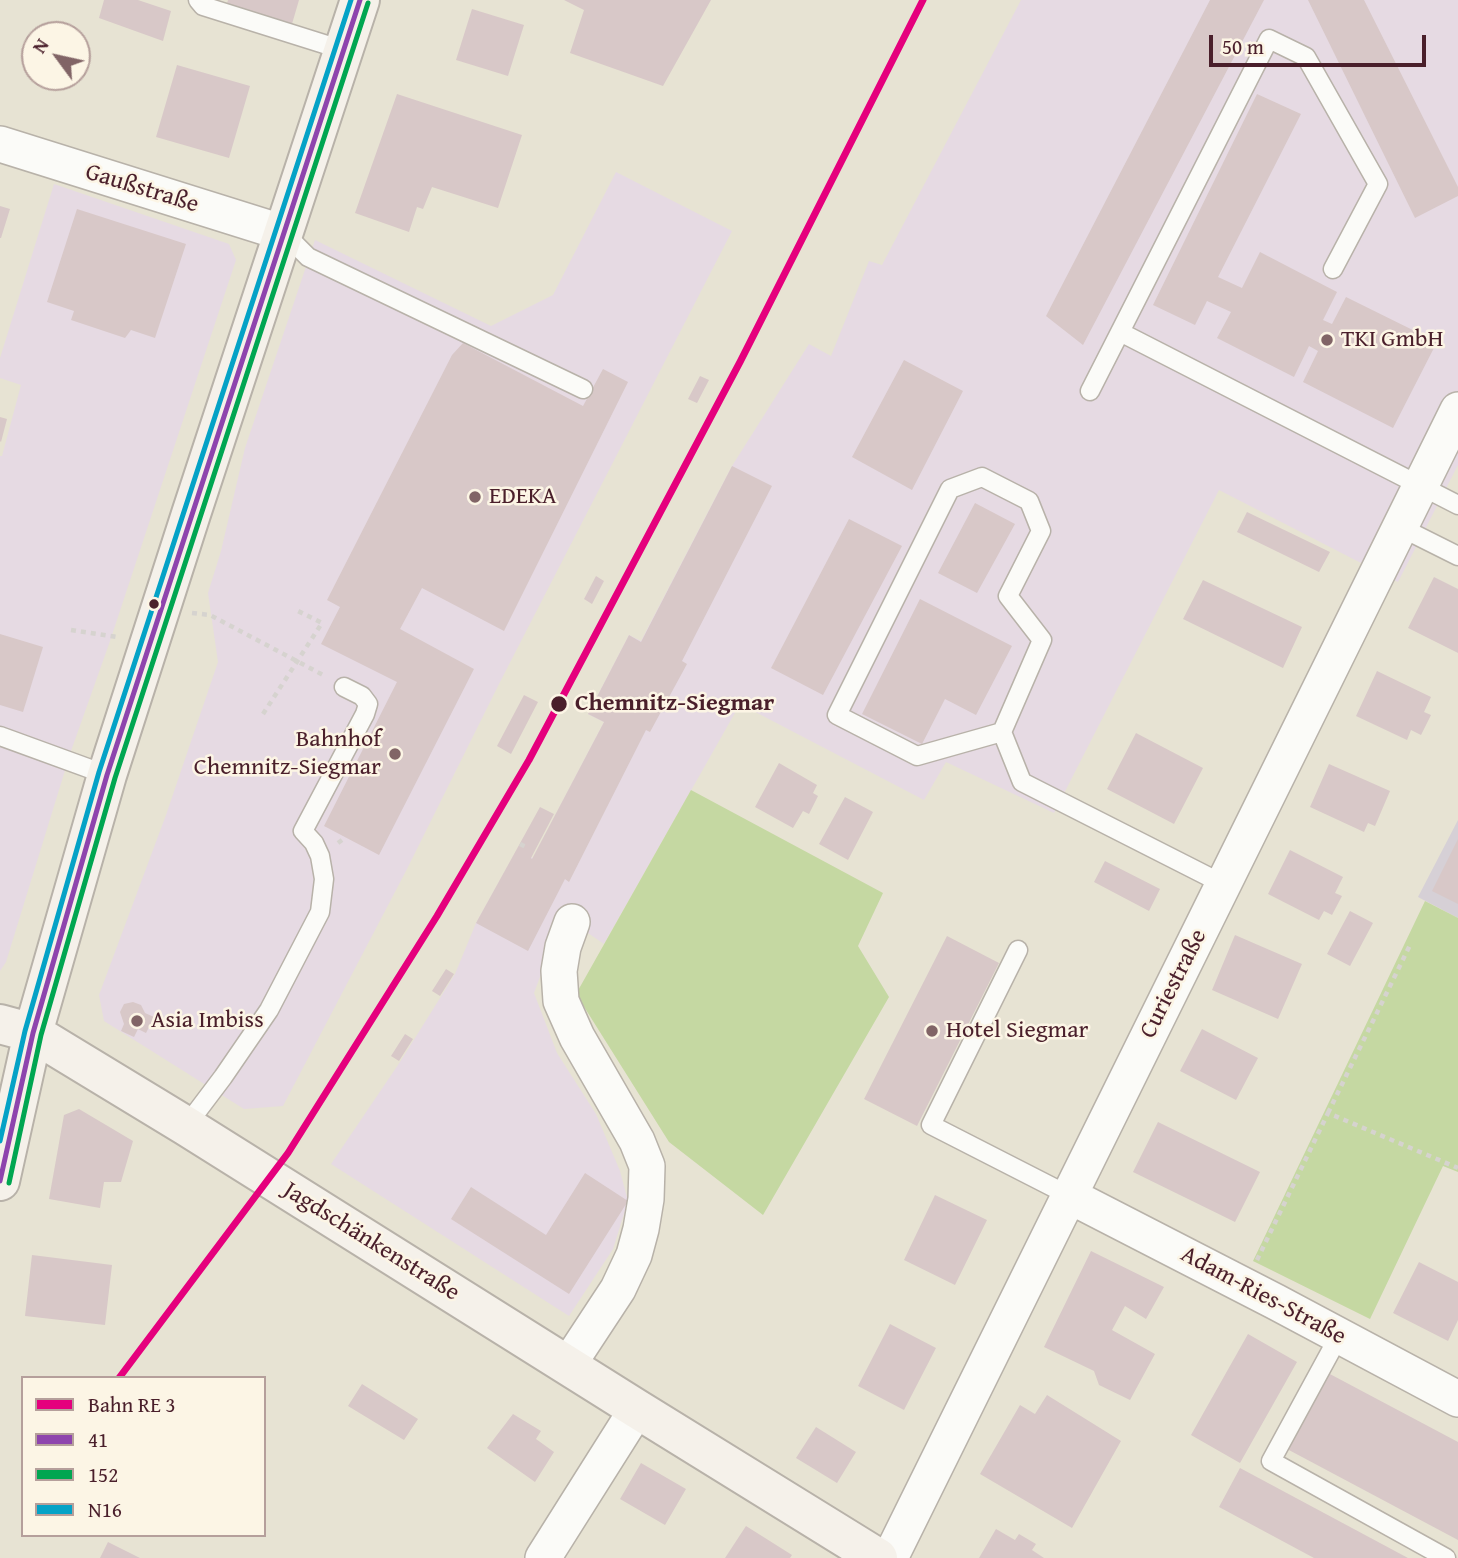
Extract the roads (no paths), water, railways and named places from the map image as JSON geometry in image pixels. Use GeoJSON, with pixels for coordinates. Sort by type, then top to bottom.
{"type":"FeatureCollection","features":[{"type":"Feature","properties":{"kind":"main road"},"geometry":{"type":"LineString","coordinates":[[0,1181],[16,1028],[107,775],[360,0]]}},
{"type":"Feature","properties":{"kind":"main road","name":"Jagdschänkenstraße"},"geometry":{"type":"LineString","coordinates":[[16,1028],[186,1126],[878,1558]]}},
{"type":"Feature","properties":{"kind":"street","name":"Gaußstraße"},"geometry":{"type":"LineString","coordinates":[[0,144],[284,233]]}},
{"type":"Feature","properties":{"kind":"street","name":"Curiestraße"},"geometry":{"type":"LineString","coordinates":[[890,1558],[1458,410]]}},
{"type":"Feature","properties":{"kind":"street"},"geometry":{"type":"LineString","coordinates":[[568,1365],[618,1289],[634,1255],[646,1199],[647,1166],[637,1141],[577,1037],[561,1001],[559,971],[563,947],[572,922]]}},
{"type":"Feature","properties":{"kind":"street","name":"Adam-Ries-Straße"},"geometry":{"type":"LineString","coordinates":[[1068,1195],[1458,1399]]}},
{"type":"Feature","properties":{"kind":"street"},"geometry":{"type":"LineString","coordinates":[[543,1558],[636,1409]]}},
{"type":"Feature","properties":{"kind":"lane"},"geometry":{"type":"LineString","coordinates":[[198,0],[203,6],[344,50]]}},
{"type":"Feature","properties":{"kind":"lane"},"geometry":{"type":"LineString","coordinates":[[1090,391],[1269,39],[1306,57],[1378,184],[1333,270]]}},
{"type":"Feature","properties":{"kind":"lane"},"geometry":{"type":"LineString","coordinates":[[284,233],[308,257],[583,389]]}},
{"type":"Feature","properties":{"kind":"lane"},"geometry":{"type":"LineString","coordinates":[[1120,332],[1458,505]]}},
{"type":"Feature","properties":{"kind":"lane"},"geometry":{"type":"LineString","coordinates":[[1002,732],[916,756],[837,715],[950,489],[982,477],[1029,501],[1041,531],[1008,596],[1042,640],[1002,732],[1022,782],[1223,884]]}},
{"type":"Feature","properties":{"kind":"lane"},"geometry":{"type":"LineString","coordinates":[[1400,527],[1458,556]]}},
{"type":"Feature","properties":{"kind":"lane"},"geometry":{"type":"LineString","coordinates":[[186,1126],[269,1010],[320,912],[324,879],[320,856],[314,843],[303,831],[368,704],[362,696],[344,687]]}},
{"type":"Feature","properties":{"kind":"lane"},"geometry":{"type":"LineString","coordinates":[[0,736],[107,775]]}},
{"type":"Feature","properties":{"kind":"lane"},"geometry":{"type":"LineString","coordinates":[[1018,950],[931,1125],[1068,1195]]}},
{"type":"Feature","properties":{"kind":"lane"},"geometry":{"type":"LineString","coordinates":[[1339,1336],[1271,1461],[1446,1558]]}},
{"type":"Feature","properties":{"kind":"place","name":"TKI GmbH"},"geometry":{"type":"Point","coordinates":[1327,340]}},
{"type":"Feature","properties":{"kind":"place","name":"EDEKA"},"geometry":{"type":"Point","coordinates":[475,497]}},
{"type":"Feature","properties":{"kind":"place","name":"Chemnitz-Siegmar"},"geometry":{"type":"Point","coordinates":[559,704]}},
{"type":"Feature","properties":{"kind":"place","name":"Bahnhof Chemnitz-Siegmar"},"geometry":{"type":"Point","coordinates":[395,754]}},
{"type":"Feature","properties":{"kind":"place","name":"Asia Imbiss"},"geometry":{"type":"Point","coordinates":[137,1021]}},
{"type":"Feature","properties":{"kind":"place","name":"Hotel Siegmar"},"geometry":{"type":"Point","coordinates":[932,1031]}}]}
